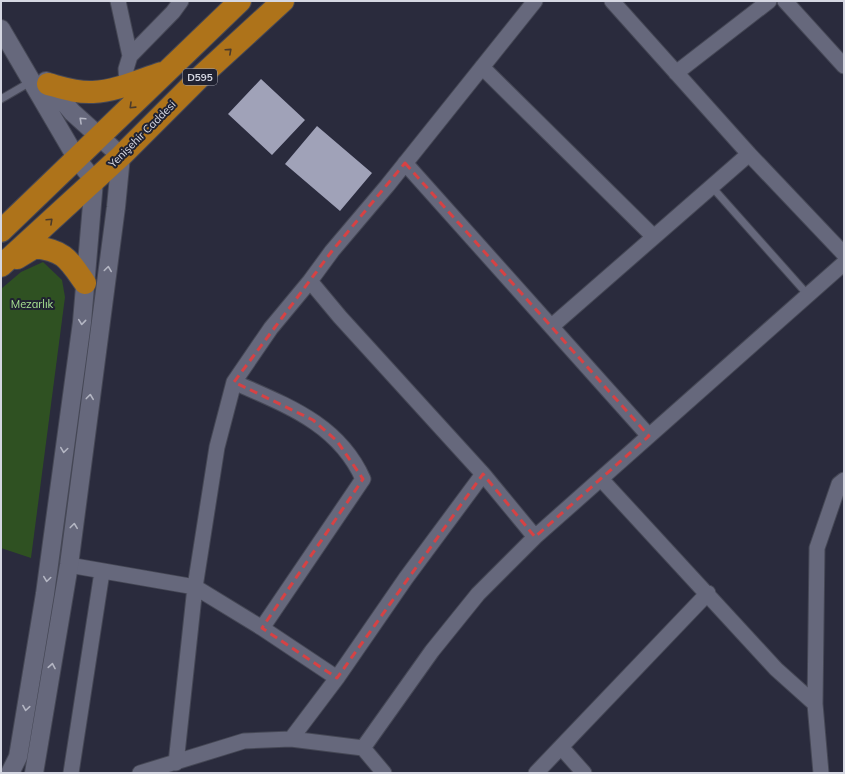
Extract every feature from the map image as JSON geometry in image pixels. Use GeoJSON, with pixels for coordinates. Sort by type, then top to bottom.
{"type":"FeatureCollection","features":[{"type":"Feature","properties":{"kind":"highway","name":"D595"},"geometry":{"type":"LineString","coordinates":[[1,231],[240,1]]}},
{"type":"Feature","properties":{"kind":"highway","name":"Yenişehir Caddesi"},"geometry":{"type":"LineString","coordinates":[[1,267],[121,156],[198,79],[283,1]]}},
{"type":"Feature","properties":{"kind":"highway"},"geometry":{"type":"LineString","coordinates":[[40,82],[75,91],[94,92],[127,85],[168,70]]}},
{"type":"Feature","properties":{"kind":"highway"},"geometry":{"type":"LineString","coordinates":[[1,267],[35,247],[53,249],[68,259],[85,283]]}},
{"type":"Feature","properties":{"kind":"street"},"geometry":{"type":"LineString","coordinates":[[118,1],[130,56]]}},
{"type":"Feature","properties":{"kind":"street"},"geometry":{"type":"LineString","coordinates":[[127,85],[126,69],[130,56],[173,12],[181,1]]}},
{"type":"Feature","properties":{"kind":"street"},"geometry":{"type":"LineString","coordinates":[[176,763],[195,587],[217,447],[234,382],[271,328],[535,1]]}},
{"type":"Feature","properties":{"kind":"street"},"geometry":{"type":"LineString","coordinates":[[612,1],[749,154],[844,254]]}},
{"type":"Feature","properties":{"kind":"street"},"geometry":{"type":"LineString","coordinates":[[676,73],[769,1]]}},
{"type":"Feature","properties":{"kind":"street"},"geometry":{"type":"LineString","coordinates":[[785,1],[844,66]]}},
{"type":"Feature","properties":{"kind":"street"},"geometry":{"type":"LineString","coordinates":[[1,29],[14,50],[40,82],[121,156],[116,207],[69,565],[34,773]]}},
{"type":"Feature","properties":{"kind":"street"},"geometry":{"type":"LineString","coordinates":[[482,67],[654,237]]}},
{"type":"Feature","properties":{"kind":"street"},"geometry":{"type":"LineString","coordinates":[[10,773],[18,757],[45,594],[81,330],[94,181],[77,159],[40,82]]}},
{"type":"Feature","properties":{"kind":"street"},"geometry":{"type":"LineString","coordinates":[[552,326],[749,154]]}},
{"type":"Feature","properties":{"kind":"street"},"geometry":{"type":"LineString","coordinates":[[405,163],[649,436]]}},
{"type":"Feature","properties":{"kind":"street"},"geometry":{"type":"LineString","coordinates":[[363,748],[432,651],[478,594],[535,537],[844,263]]}},
{"type":"Feature","properties":{"kind":"street"},"geometry":{"type":"LineString","coordinates":[[310,281],[483,474],[535,537]]}},
{"type":"Feature","properties":{"kind":"street"},"geometry":{"type":"LineString","coordinates":[[234,382],[292,408],[314,420],[337,441],[358,469],[363,479],[262,628]]}},
{"type":"Feature","properties":{"kind":"street"},"geometry":{"type":"LineString","coordinates":[[291,739],[337,678],[406,578],[483,474]]}},
{"type":"Feature","properties":{"kind":"street"},"geometry":{"type":"LineString","coordinates":[[601,479],[658,542],[708,593],[776,669],[815,704]]}},
{"type":"Feature","properties":{"kind":"street"},"geometry":{"type":"LineString","coordinates":[[821,773],[815,704],[817,548],[839,484],[844,480]]}},
{"type":"Feature","properties":{"kind":"street"},"geometry":{"type":"LineString","coordinates":[[69,565],[102,572],[195,587],[262,628],[337,678]]}},
{"type":"Feature","properties":{"kind":"street"},"geometry":{"type":"LineString","coordinates":[[72,773],[102,572]]}},
{"type":"Feature","properties":{"kind":"street"},"geometry":{"type":"LineString","coordinates":[[536,773],[708,593]]}},
{"type":"Feature","properties":{"kind":"street"},"geometry":{"type":"LineString","coordinates":[[140,773],[244,741],[291,739],[363,748],[384,773]]}},
{"type":"Feature","properties":{"kind":"street"},"geometry":{"type":"LineString","coordinates":[[561,747],[584,773]]}},
{"type":"Feature","properties":{"kind":"lane"},"geometry":{"type":"LineString","coordinates":[[1,99],[40,82]]}},
{"type":"Feature","properties":{"kind":"lane"},"geometry":{"type":"LineString","coordinates":[[712,187],[808,296]]}},
{"type":"Feature","properties":{"kind":"highlighted area"},"geometry":{"type":"Polygon","coordinates":[[[405,163],[649,436],[535,537],[483,474],[337,678],[262,628],[363,479],[337,441],[313,420],[234,382],[332,251],[405,163]]]}},
{"type":"Feature","properties":{"kind":"green space","name":"Mezarlık"},"geometry":{"type":"Polygon","coordinates":[[[43,262],[62,280],[65,297],[31,558],[1,548],[1,289],[21,272],[43,262]]]}},
{"type":"Feature","properties":{"kind":"building"},"geometry":{"type":"Polygon","coordinates":[[[261,79],[305,120],[272,155],[228,114],[261,79]]]}},
{"type":"Feature","properties":{"kind":"building"},"geometry":{"type":"Polygon","coordinates":[[[317,126],[372,173],[340,211],[285,164],[317,126]]]}}]}
